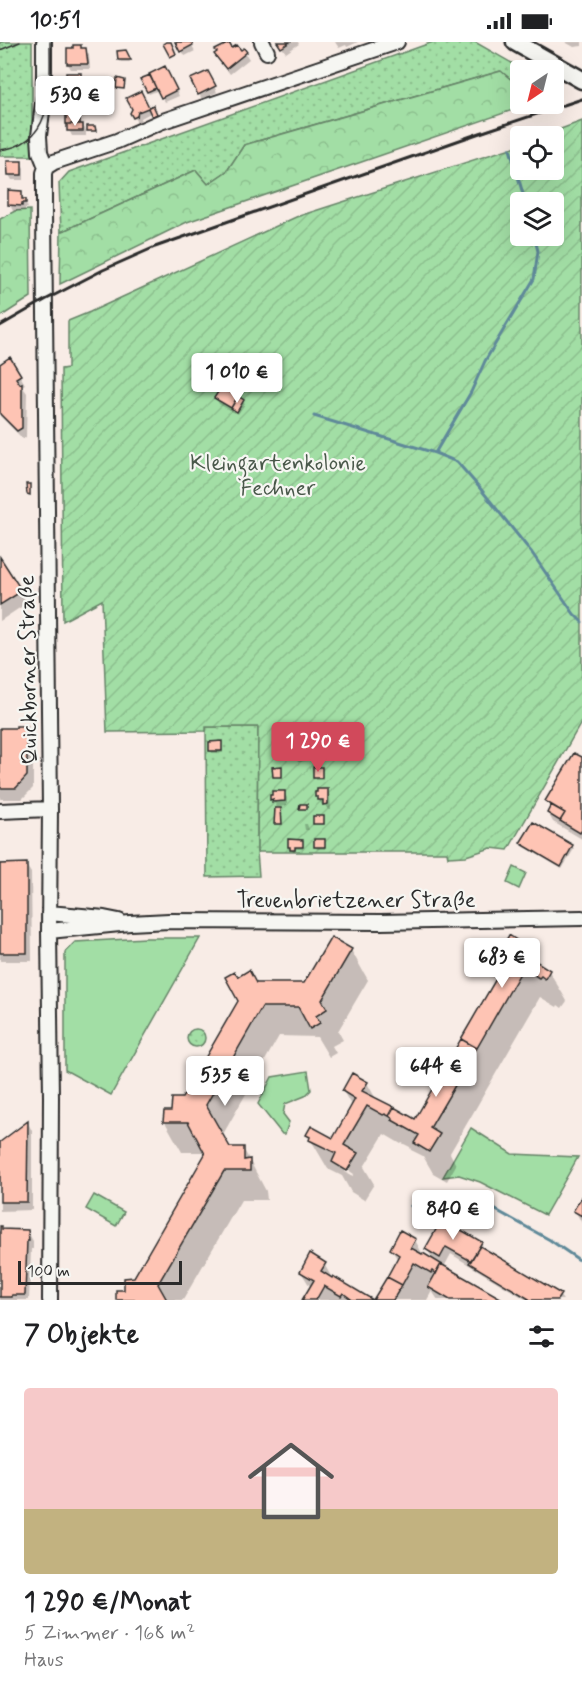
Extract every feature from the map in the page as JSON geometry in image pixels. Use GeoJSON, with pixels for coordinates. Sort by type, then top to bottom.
{"type":"FeatureCollection","features":[{"type":"Feature","properties":{"kind":"main road"},"geometry":{"type":"LineString","coordinates":[[515,42],[582,80]]}},
{"type":"Feature","properties":{"kind":"street","name":"Quickborner Straße"},"geometry":{"type":"LineString","coordinates":[[44,42],[44,102],[40,124],[40,148],[46,167],[44,173],[44,232],[50,809],[50,1300]]}},
{"type":"Feature","properties":{"kind":"street"},"geometry":{"type":"LineString","coordinates":[[46,167],[54,162],[117,141],[160,122],[397,42]]}},
{"type":"Feature","properties":{"kind":"street"},"geometry":{"type":"LineString","coordinates":[[0,811],[50,809]]}},
{"type":"Feature","properties":{"kind":"street","name":"Treuenbrietzener Straße"},"geometry":{"type":"LineString","coordinates":[[49,913],[130,923]]}},
{"type":"Feature","properties":{"kind":"street","name":"Treuenbrietzener Straße"},"geometry":{"type":"LineString","coordinates":[[49,931],[169,921],[381,922],[582,918]]}},
{"type":"Feature","properties":{"kind":"green space"},"geometry":{"type":"Polygon","coordinates":[[[0,42],[32,42],[32,156],[0,156],[0,42]]]}},
{"type":"Feature","properties":{"kind":"green space"},"geometry":{"type":"Polygon","coordinates":[[[433,42],[475,42],[510,62],[510,79],[500,71],[244,145],[227,171],[208,184],[196,170],[61,232],[59,183],[69,172],[433,42]]]}},
{"type":"Feature","properties":{"kind":"green space"},"geometry":{"type":"Polygon","coordinates":[[[501,71],[510,79],[510,111],[187,222],[60,284],[61,232],[196,170],[208,184],[227,171],[244,145],[501,71]]]}},
{"type":"Feature","properties":{"kind":"green space","name":"Kleingartenkolonie Fechner"},"geometry":{"type":"Polygon","coordinates":[[[582,121],[582,721],[508,850],[491,848],[466,856],[448,857],[447,852],[257,852],[258,727],[206,727],[206,731],[107,732],[102,600],[63,621],[61,369],[68,368],[68,321],[296,217],[510,148],[510,180],[564,180],[564,128],[582,121]]]}},
{"type":"Feature","properties":{"kind":"green space"},"geometry":{"type":"Polygon","coordinates":[[[30,210],[31,297],[0,317],[0,219],[15,211],[30,210]]]}},
{"type":"Feature","properties":{"kind":"green space"},"geometry":{"type":"Polygon","coordinates":[[[206,727],[258,727],[257,852],[259,876],[207,877],[206,727]]]}},
{"type":"Feature","properties":{"kind":"green space"},"geometry":{"type":"Polygon","coordinates":[[[514,867],[526,873],[519,889],[507,883],[514,867]]]}},
{"type":"Feature","properties":{"kind":"green space"},"geometry":{"type":"Polygon","coordinates":[[[200,938],[111,1095],[65,1070],[65,952],[75,942],[200,938]]]}},
{"type":"Feature","properties":{"kind":"green space"},"geometry":{"type":"Polygon","coordinates":[[[196,1029],[202,1032],[205,1038],[202,1044],[196,1047],[190,1044],[187,1038],[190,1032],[196,1029]]]}},
{"type":"Feature","properties":{"kind":"green space"},"geometry":{"type":"Polygon","coordinates":[[[308,1071],[311,1090],[305,1096],[285,1104],[283,1114],[289,1122],[285,1134],[282,1134],[258,1104],[272,1077],[308,1071]]]}},
{"type":"Feature","properties":{"kind":"green space"},"geometry":{"type":"Polygon","coordinates":[[[471,1128],[512,1154],[578,1157],[545,1215],[480,1182],[459,1175],[443,1177],[471,1128]]]}},
{"type":"Feature","properties":{"kind":"green space"},"geometry":{"type":"Polygon","coordinates":[[[94,1195],[124,1212],[116,1226],[86,1209],[94,1195]]]}},
{"type":"Feature","properties":{"kind":"building"},"geometry":{"type":"Polygon","coordinates":[[[171,42],[176,54],[170,57],[163,44],[171,42]]]}},
{"type":"Feature","properties":{"kind":"building"},"geometry":{"type":"Polygon","coordinates":[[[175,42],[192,42],[193,45],[180,52],[175,42]]]}},
{"type":"Feature","properties":{"kind":"building"},"geometry":{"type":"Polygon","coordinates":[[[277,42],[290,42],[281,48],[277,42]]]}},
{"type":"Feature","properties":{"kind":"building"},"geometry":{"type":"Polygon","coordinates":[[[229,43],[232,48],[237,45],[241,50],[244,48],[247,52],[226,69],[214,54],[217,52],[215,50],[229,43]]]}},
{"type":"Feature","properties":{"kind":"building"},"geometry":{"type":"Polygon","coordinates":[[[73,45],[86,48],[88,64],[67,64],[67,48],[73,48],[73,45]]]}},
{"type":"Feature","properties":{"kind":"building"},"geometry":{"type":"Polygon","coordinates":[[[126,50],[131,60],[118,60],[117,51],[126,50]]]}},
{"type":"Feature","properties":{"kind":"building"},"geometry":{"type":"Polygon","coordinates":[[[165,66],[177,90],[161,98],[149,74],[165,66]]]}},
{"type":"Feature","properties":{"kind":"building"},"geometry":{"type":"Polygon","coordinates":[[[208,71],[216,86],[198,95],[190,79],[208,71]]]}},
{"type":"Feature","properties":{"kind":"building"},"geometry":{"type":"Polygon","coordinates":[[[66,73],[81,73],[81,85],[97,85],[97,92],[81,92],[78,93],[78,100],[68,100],[66,73]]]}},
{"type":"Feature","properties":{"kind":"building"},"geometry":{"type":"Polygon","coordinates":[[[150,75],[156,88],[147,92],[140,79],[150,75]]]}},
{"type":"Feature","properties":{"kind":"building"},"geometry":{"type":"Polygon","coordinates":[[[117,78],[125,80],[124,89],[116,88],[117,78]]]}},
{"type":"Feature","properties":{"kind":"building"},"geometry":{"type":"Polygon","coordinates":[[[141,91],[149,107],[153,105],[157,114],[152,117],[148,108],[138,112],[133,118],[130,113],[132,109],[126,98],[141,91]]]}},
{"type":"Feature","properties":{"kind":"building"},"geometry":{"type":"Polygon","coordinates":[[[72,102],[78,102],[78,107],[80,107],[80,124],[66,124],[66,110],[72,109],[72,102]]]}},
{"type":"Feature","properties":{"kind":"building"},"geometry":{"type":"Polygon","coordinates":[[[67,124],[83,124],[83,131],[67,131],[67,124]]]}},
{"type":"Feature","properties":{"kind":"building"},"geometry":{"type":"Polygon","coordinates":[[[87,126],[95,126],[96,131],[87,131],[87,126]]]}},
{"type":"Feature","properties":{"kind":"building"},"geometry":{"type":"Polygon","coordinates":[[[7,161],[22,161],[22,175],[8,175],[7,161]]]}},
{"type":"Feature","properties":{"kind":"building"},"geometry":{"type":"Polygon","coordinates":[[[8,190],[22,191],[22,199],[26,199],[26,203],[22,203],[22,206],[8,205],[8,190]]]}},
{"type":"Feature","properties":{"kind":"building"},"geometry":{"type":"Polygon","coordinates":[[[10,357],[21,375],[16,378],[20,384],[22,383],[22,428],[17,431],[0,414],[0,364],[10,357]]]}},
{"type":"Feature","properties":{"kind":"building"},"geometry":{"type":"Polygon","coordinates":[[[222,386],[238,396],[231,408],[214,398],[222,386]]]}},
{"type":"Feature","properties":{"kind":"building"},"geometry":{"type":"Polygon","coordinates":[[[238,396],[244,400],[237,412],[231,408],[238,396]]]}},
{"type":"Feature","properties":{"kind":"building"},"geometry":{"type":"Polygon","coordinates":[[[26,484],[30,484],[30,495],[27,494],[26,484]]]}},
{"type":"Feature","properties":{"kind":"building"},"geometry":{"type":"Polygon","coordinates":[[[0,557],[22,591],[0,605],[0,557]]]}},
{"type":"Feature","properties":{"kind":"building"},"geometry":{"type":"Polygon","coordinates":[[[16,726],[27,726],[27,776],[16,788],[0,788],[0,728],[16,728],[16,726]]]}},
{"type":"Feature","properties":{"kind":"building"},"geometry":{"type":"Polygon","coordinates":[[[339,740],[344,740],[345,746],[339,747],[339,740]]]}},
{"type":"Feature","properties":{"kind":"building"},"geometry":{"type":"Polygon","coordinates":[[[222,741],[222,751],[209,751],[209,742],[222,741]]]}},
{"type":"Feature","properties":{"kind":"building"},"geometry":{"type":"Polygon","coordinates":[[[321,741],[325,741],[326,754],[314,753],[313,744],[321,744],[321,741]]]}},
{"type":"Feature","properties":{"kind":"building"},"geometry":{"type":"Polygon","coordinates":[[[293,742],[304,742],[305,756],[294,757],[293,742]]]}},
{"type":"Feature","properties":{"kind":"building"},"geometry":{"type":"Polygon","coordinates":[[[574,753],[582,757],[582,830],[580,833],[560,821],[565,813],[545,801],[574,753]]]}},
{"type":"Feature","properties":{"kind":"building"},"geometry":{"type":"Polygon","coordinates":[[[282,766],[282,777],[273,777],[272,767],[282,766]]]}},
{"type":"Feature","properties":{"kind":"building"},"geometry":{"type":"Polygon","coordinates":[[[313,767],[322,767],[322,778],[313,778],[313,767]]]}},
{"type":"Feature","properties":{"kind":"building"},"geometry":{"type":"Polygon","coordinates":[[[317,789],[328,789],[328,804],[323,805],[323,800],[315,797],[317,789]]]}},
{"type":"Feature","properties":{"kind":"building"},"geometry":{"type":"Polygon","coordinates":[[[272,791],[285,791],[285,801],[272,802],[270,795],[272,791]]]}},
{"type":"Feature","properties":{"kind":"building"},"geometry":{"type":"Polygon","coordinates":[[[300,804],[307,804],[307,809],[299,809],[300,804]]]}},
{"type":"Feature","properties":{"kind":"building"},"geometry":{"type":"Polygon","coordinates":[[[551,805],[565,813],[560,821],[547,813],[551,805]]]}},
{"type":"Feature","properties":{"kind":"building"},"geometry":{"type":"Polygon","coordinates":[[[275,808],[281,808],[282,824],[274,824],[275,808]]]}},
{"type":"Feature","properties":{"kind":"building"},"geometry":{"type":"Polygon","coordinates":[[[313,816],[324,816],[324,824],[313,824],[313,816]]]}},
{"type":"Feature","properties":{"kind":"building"},"geometry":{"type":"Polygon","coordinates":[[[533,822],[573,845],[561,867],[520,843],[533,822]]]}},
{"type":"Feature","properties":{"kind":"building"},"geometry":{"type":"Polygon","coordinates":[[[288,839],[303,840],[303,847],[290,850],[288,839]]]}},
{"type":"Feature","properties":{"kind":"building"},"geometry":{"type":"Polygon","coordinates":[[[314,839],[325,839],[325,847],[314,847],[314,839]]]}},
{"type":"Feature","properties":{"kind":"building"},"geometry":{"type":"Polygon","coordinates":[[[27,863],[27,953],[0,953],[0,864],[27,863]]]}},
{"type":"Feature","properties":{"kind":"building"},"geometry":{"type":"Polygon","coordinates":[[[509,935],[524,945],[519,953],[550,970],[545,979],[523,968],[477,1048],[461,1039],[507,960],[498,954],[509,935]]]}},
{"type":"Feature","properties":{"kind":"building"},"geometry":{"type":"Polygon","coordinates":[[[331,937],[352,949],[322,1000],[327,1009],[316,1016],[320,1023],[310,1029],[298,1007],[262,1007],[206,1105],[230,1147],[244,1147],[244,1160],[250,1159],[250,1171],[224,1171],[158,1284],[167,1300],[116,1300],[116,1290],[124,1290],[124,1278],[134,1277],[205,1154],[188,1122],[163,1122],[164,1111],[171,1111],[172,1098],[182,1098],[238,1001],[225,977],[234,972],[238,977],[249,970],[256,983],[304,983],[331,937]]]}},
{"type":"Feature","properties":{"kind":"building"},"geometry":{"type":"Polygon","coordinates":[[[461,1039],[477,1048],[430,1128],[440,1134],[429,1152],[414,1143],[419,1135],[389,1116],[394,1107],[415,1119],[461,1039]]]}},
{"type":"Feature","properties":{"kind":"building"},"geometry":{"type":"Polygon","coordinates":[[[352,1073],[368,1082],[362,1091],[394,1107],[389,1116],[367,1106],[344,1145],[358,1153],[347,1171],[332,1162],[336,1153],[309,1140],[310,1137],[306,1135],[311,1126],[333,1138],[355,1099],[342,1091],[352,1073]]]}},
{"type":"Feature","properties":{"kind":"building"},"geometry":{"type":"Polygon","coordinates":[[[28,1121],[27,1202],[0,1202],[0,1142],[28,1121]]]}},
{"type":"Feature","properties":{"kind":"building"},"geometry":{"type":"Polygon","coordinates":[[[582,1196],[582,1216],[573,1211],[582,1196]]]}},
{"type":"Feature","properties":{"kind":"building"},"geometry":{"type":"Polygon","coordinates":[[[442,1219],[482,1242],[471,1261],[446,1247],[440,1258],[425,1249],[442,1219]]]}},
{"type":"Feature","properties":{"kind":"building"},"geometry":{"type":"Polygon","coordinates":[[[0,1226],[2,1229],[28,1230],[25,1295],[0,1297],[0,1226]]]}},
{"type":"Feature","properties":{"kind":"building"},"geometry":{"type":"Polygon","coordinates":[[[400,1230],[416,1239],[411,1248],[441,1264],[436,1274],[414,1263],[402,1285],[387,1277],[399,1255],[390,1249],[400,1230]]]}},
{"type":"Feature","properties":{"kind":"building"},"geometry":{"type":"Polygon","coordinates":[[[480,1246],[561,1294],[557,1300],[528,1300],[469,1263],[480,1246]]]}},
{"type":"Feature","properties":{"kind":"building"},"geometry":{"type":"Polygon","coordinates":[[[310,1253],[326,1263],[321,1271],[373,1300],[350,1300],[343,1293],[341,1296],[324,1286],[316,1300],[302,1300],[314,1280],[300,1272],[310,1253]]]}},
{"type":"Feature","properties":{"kind":"building"},"geometry":{"type":"Polygon","coordinates":[[[441,1264],[504,1300],[450,1300],[428,1287],[441,1264]]]}},
{"type":"Feature","properties":{"kind":"building"},"geometry":{"type":"Polygon","coordinates":[[[387,1277],[402,1285],[393,1300],[373,1300],[387,1277]]]}},
{"type":"Feature","properties":{"kind":"waterway"},"geometry":{"type":"LineString","coordinates":[[519,180],[522,192]]}},
{"type":"Feature","properties":{"kind":"waterway"},"geometry":{"type":"LineString","coordinates":[[435,453],[471,392],[485,361],[534,279],[537,246]]}},
{"type":"Feature","properties":{"kind":"waterway"},"geometry":{"type":"LineString","coordinates":[[314,416],[435,453],[457,462],[532,553],[582,622]]}},
{"type":"Feature","properties":{"kind":"waterway"},"geometry":{"type":"LineString","coordinates":[[411,1206],[457,1198],[485,1204],[550,1240],[582,1262]]}},
{"type":"Feature","properties":{"kind":"tram line"},"geometry":{"type":"LineString","coordinates":[[0,50],[20,42]]}},
{"type":"Feature","properties":{"kind":"tram line"},"geometry":{"type":"LineString","coordinates":[[0,150],[18,145],[31,136],[40,124],[46,110],[49,93],[50,42]]}},
{"type":"Feature","properties":{"kind":"railway"},"geometry":{"type":"LineString","coordinates":[[0,326],[103,270],[155,247],[582,99]]}}]}
